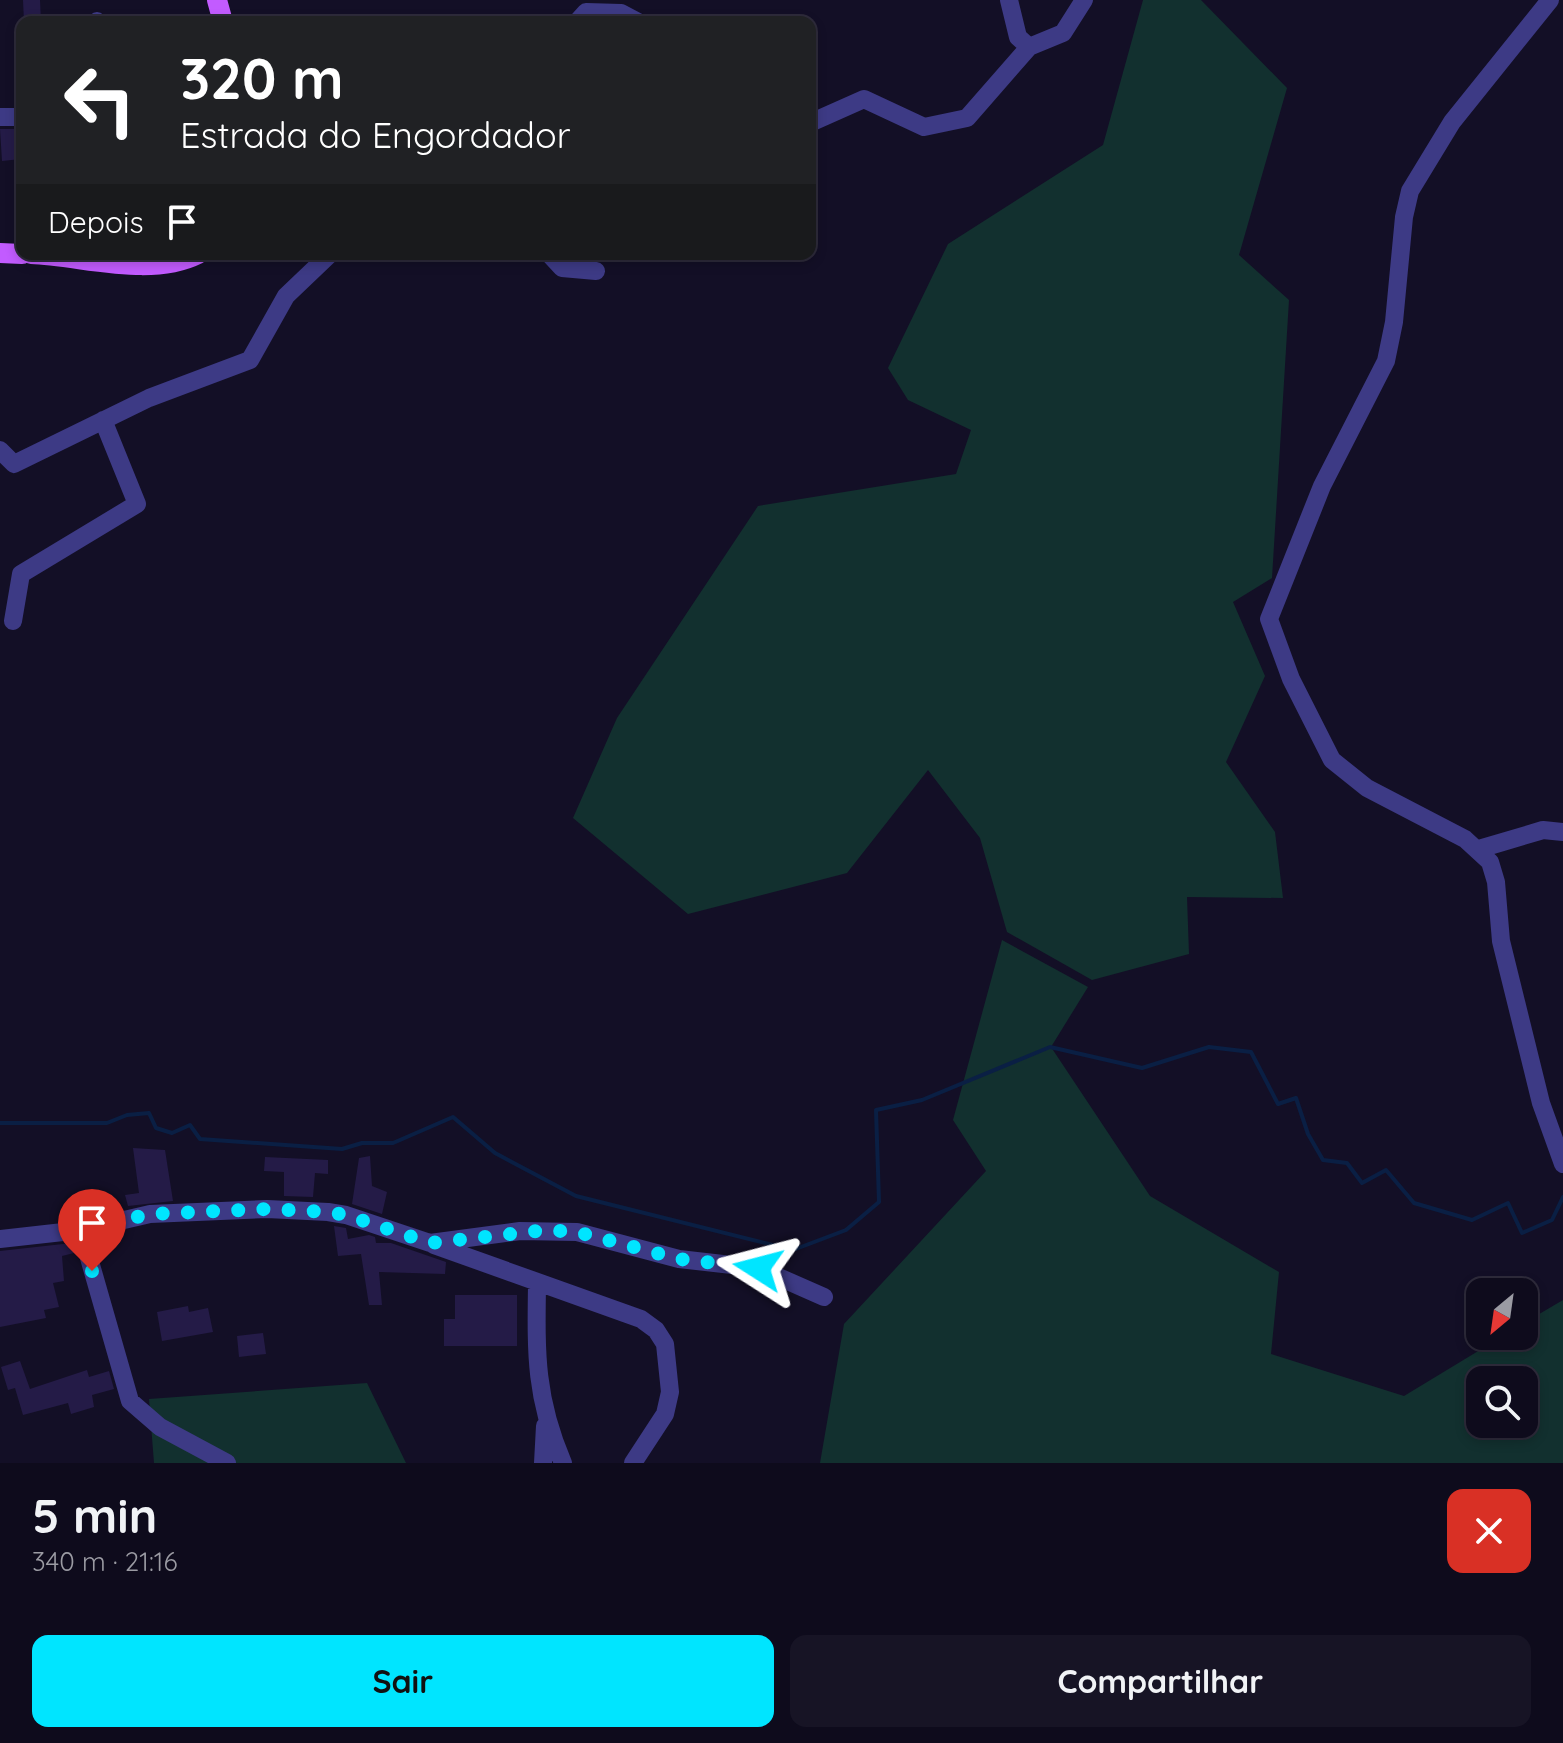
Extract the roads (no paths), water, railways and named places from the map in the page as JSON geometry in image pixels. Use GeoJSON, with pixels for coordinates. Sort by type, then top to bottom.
{"type":"FeatureCollection","features":[{"type":"Feature","properties":{"kind":"main road"},"geometry":{"type":"LineString","coordinates":[[99,260],[144,264],[186,260]]}},
{"type":"Feature","properties":{"kind":"street"},"geometry":{"type":"LineString","coordinates":[[1009,0],[1018,37],[1029,47]]}},
{"type":"Feature","properties":{"kind":"street"},"geometry":{"type":"LineString","coordinates":[[816,120],[864,99],[924,127],[967,118],[1029,47],[1063,33],[1084,0]]}},
{"type":"Feature","properties":{"kind":"street"},"geometry":{"type":"LineString","coordinates":[[1550,0],[1452,122],[1410,191],[1394,322],[1386,361],[1322,486],[1269,619],[1291,679],[1332,760],[1359,783],[1429,817],[1479,849],[1490,862],[1496,882],[1501,941],[1541,1103],[1563,1164]]}},
{"type":"Feature","properties":{"kind":"street"},"geometry":{"type":"LineString","coordinates":[[582,16],[586,12],[621,13],[627,16]]}},
{"type":"Feature","properties":{"kind":"street"},"geometry":{"type":"LineString","coordinates":[[0,450],[14,464],[149,398],[250,360],[286,296],[324,260]]}},
{"type":"Feature","properties":{"kind":"street"},"geometry":{"type":"LineString","coordinates":[[555,260],[562,268],[596,271]]}},
{"type":"Feature","properties":{"kind":"street"},"geometry":{"type":"LineString","coordinates":[[13,621],[21,574],[137,504],[103,420]]}},
{"type":"Feature","properties":{"kind":"street"},"geometry":{"type":"LineString","coordinates":[[1479,849],[1543,830],[1563,832]]}},
{"type":"Feature","properties":{"kind":"street"},"geometry":{"type":"LineString","coordinates":[[0,1239],[81,1230],[150,1214],[267,1209],[346,1215],[430,1243],[641,1319],[656,1330],[665,1344],[670,1392],[665,1414],[633,1463]]}},
{"type":"Feature","properties":{"kind":"street"},"geometry":{"type":"LineString","coordinates":[[81,1230],[130,1401],[160,1427],[227,1463]]}},
{"type":"Feature","properties":{"kind":"street"},"geometry":{"type":"LineString","coordinates":[[430,1243],[520,1231],[577,1232],[679,1259],[758,1268],[824,1297]]}},
{"type":"Feature","properties":{"kind":"street"},"geometry":{"type":"LineString","coordinates":[[537,1284],[538,1384],[546,1420],[563,1463]]}},
{"type":"Feature","properties":{"kind":"street"},"geometry":{"type":"LineString","coordinates":[[543,1463],[546,1420]]}},
{"type":"Feature","properties":{"kind":"waterway"},"geometry":{"type":"LineString","coordinates":[[0,1123],[107,1123],[127,1115],[149,1113],[156,1128],[172,1133],[190,1125],[200,1139],[342,1149],[362,1143],[393,1143],[453,1117],[495,1153],[576,1196],[793,1250],[846,1230],[879,1202],[876,1110],[922,1100],[1050,1047],[1142,1068],[1209,1047],[1251,1052],[1278,1104],[1296,1098],[1308,1134],[1323,1160],[1347,1163],[1362,1183],[1386,1170],[1414,1203],[1472,1220],[1508,1203],[1522,1233],[1552,1220],[1563,1197]]}}]}
